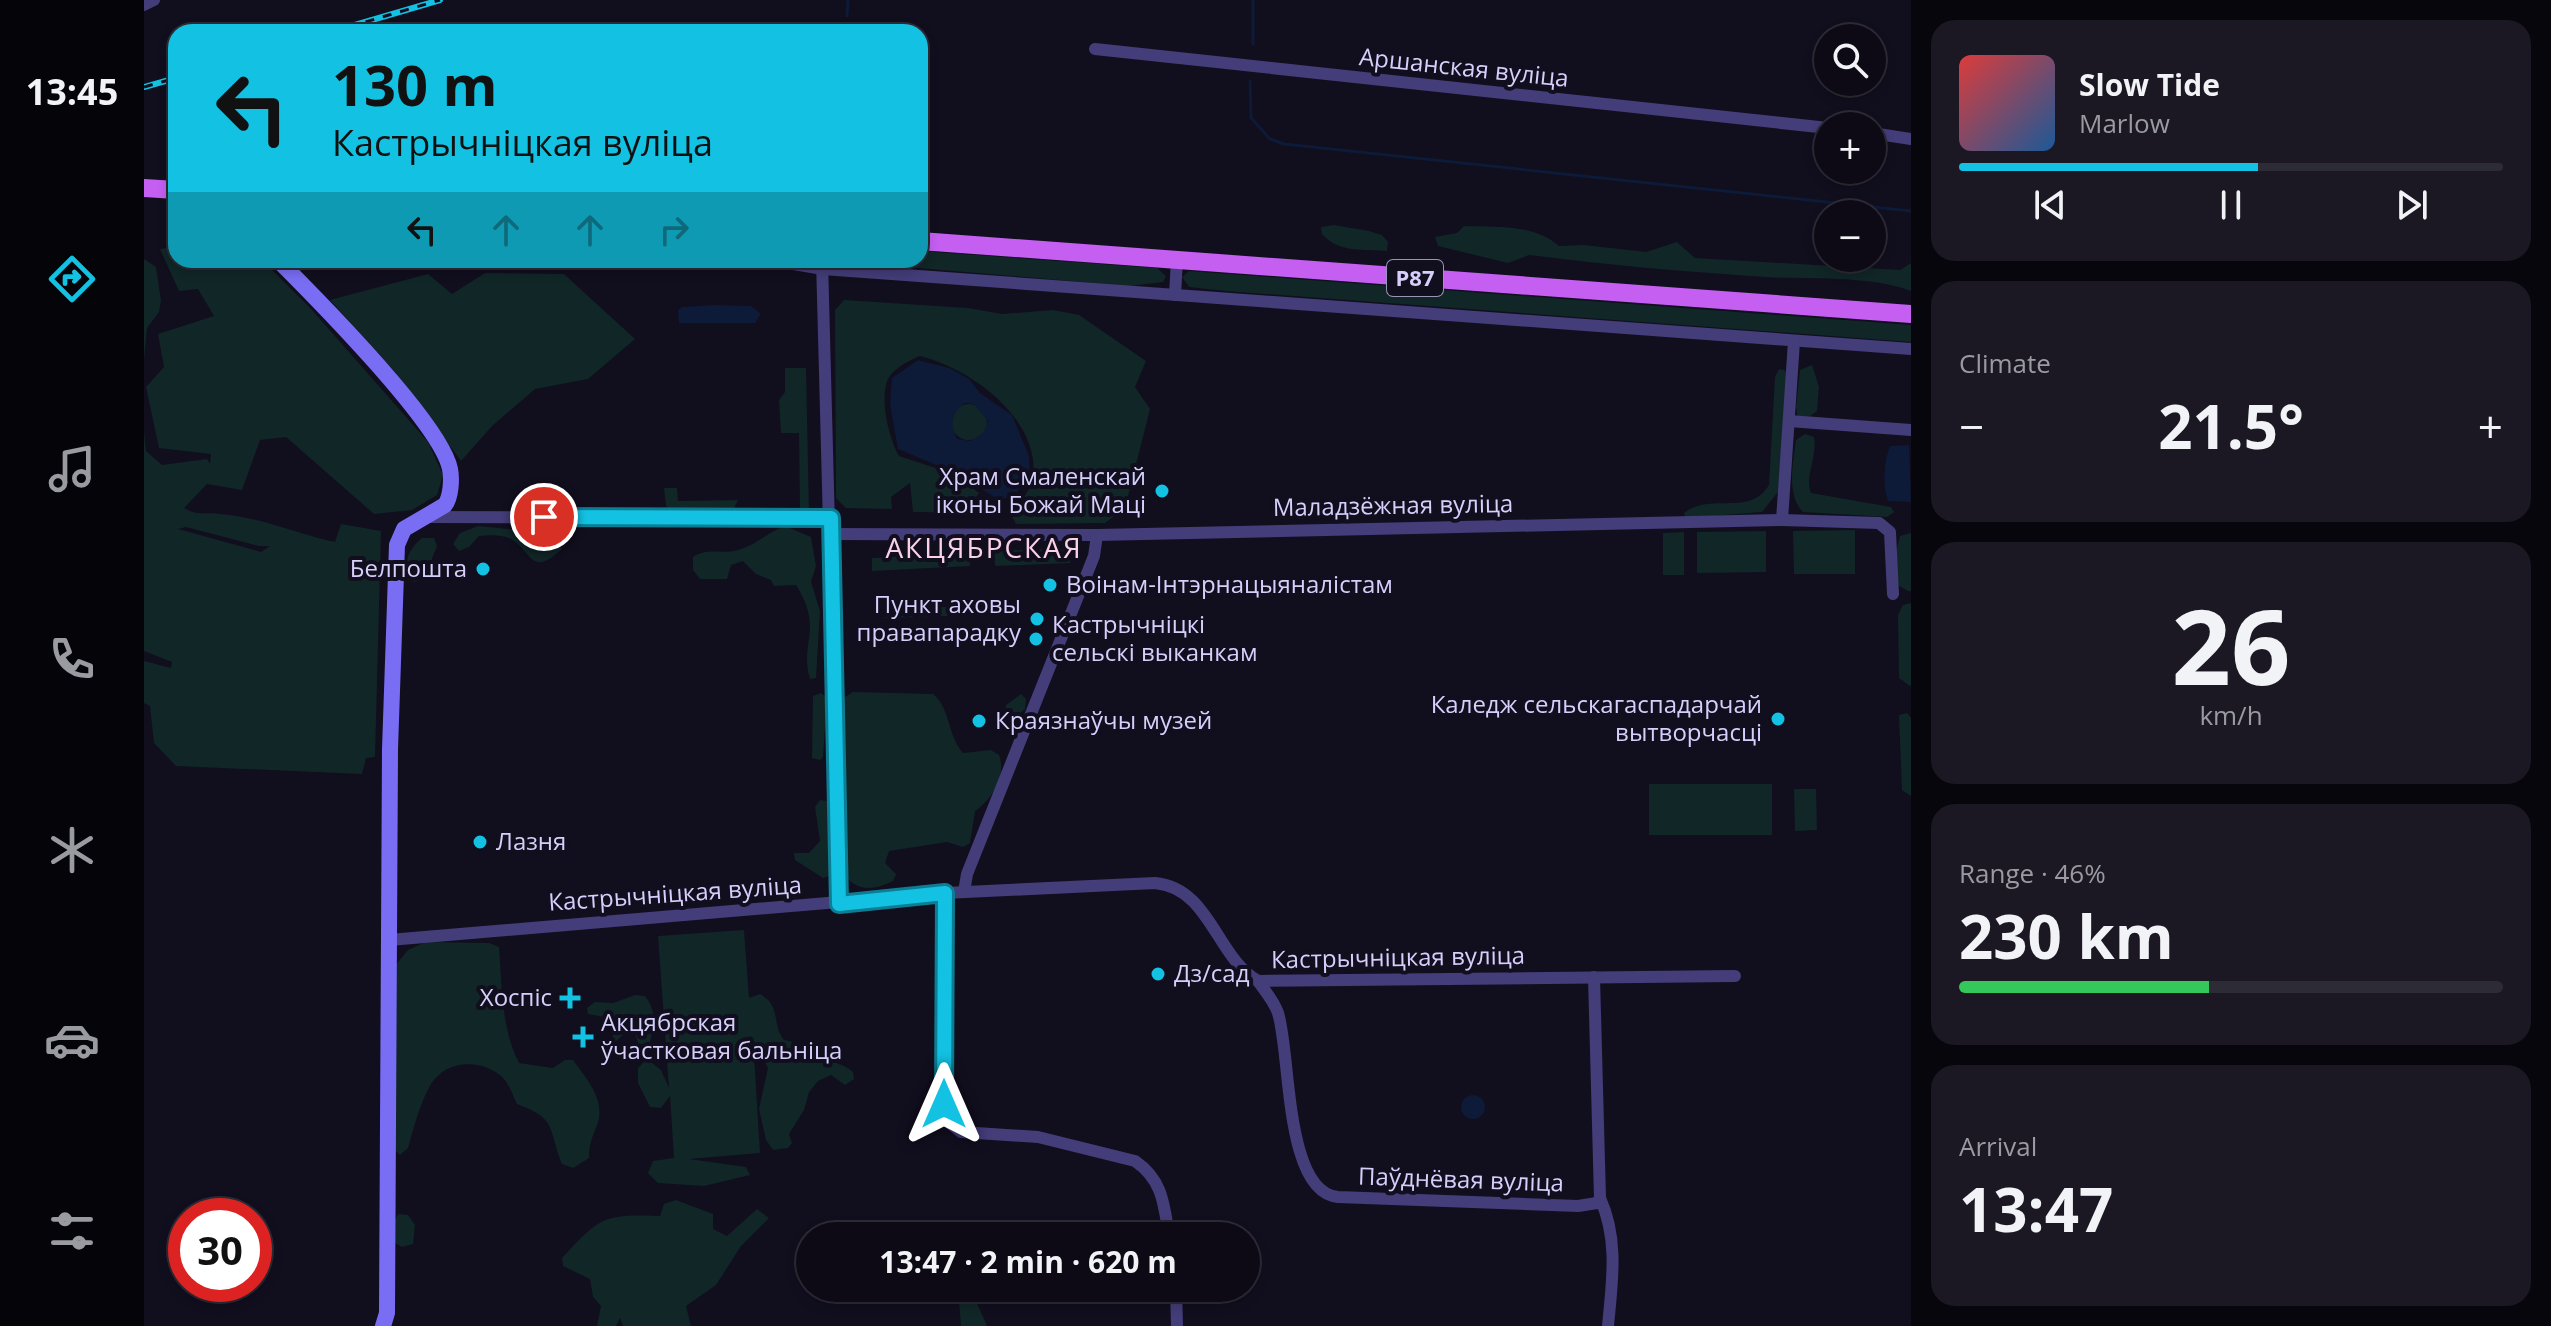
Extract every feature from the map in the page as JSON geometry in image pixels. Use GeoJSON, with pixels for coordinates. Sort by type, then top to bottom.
{"type":"FeatureCollection","features":[{"type":"Feature","properties":{"kind":"main road"},"geometry":{"type":"LineString","coordinates":[[144,188],[168,190]]}},
{"type":"Feature","properties":{"kind":"main road","name":"Р87"},"geometry":{"type":"LineString","coordinates":[[928,242],[1911,314]]}},
{"type":"Feature","properties":{"kind":"street"},"geometry":{"type":"LineString","coordinates":[[144,5],[154,0]]}},
{"type":"Feature","properties":{"kind":"street","name":"Аршанская вуліца"},"geometry":{"type":"LineString","coordinates":[[1095,49],[1814,126]]}},
{"type":"Feature","properties":{"kind":"street"},"geometry":{"type":"LineString","coordinates":[[1886,135],[1911,139]]}},
{"type":"Feature","properties":{"kind":"street"},"geometry":{"type":"LineString","coordinates":[[1175,295],[1177,259]]}},
{"type":"Feature","properties":{"kind":"street"},"geometry":{"type":"LineString","coordinates":[[286,268],[339,322],[434,437],[450,469],[449,499],[463,518]]}},
{"type":"Feature","properties":{"kind":"street"},"geometry":{"type":"LineString","coordinates":[[822,268],[839,904]]}},
{"type":"Feature","properties":{"kind":"street"},"geometry":{"type":"LineString","coordinates":[[868,268],[1175,295],[1911,349]]}},
{"type":"Feature","properties":{"kind":"street"},"geometry":{"type":"LineString","coordinates":[[1782,520],[1794,341]]}},
{"type":"Feature","properties":{"kind":"street"},"geometry":{"type":"LineString","coordinates":[[1789,421],[1911,430]]}},
{"type":"Feature","properties":{"kind":"street"},"geometry":{"type":"LineString","coordinates":[[383,1326],[387,1313],[389,940],[397,545],[404,529],[439,510],[449,499]]}},
{"type":"Feature","properties":{"kind":"street"},"geometry":{"type":"LineString","coordinates":[[425,517],[831,518]]}},
{"type":"Feature","properties":{"kind":"street","name":"Маладзёжная вуліца"},"geometry":{"type":"LineString","coordinates":[[831,534],[1097,535],[1782,520],[1879,523],[1890,532],[1893,594]]}},
{"type":"Feature","properties":{"kind":"street"},"geometry":{"type":"LineString","coordinates":[[964,892],[967,874],[1094,556],[1097,535]]}},
{"type":"Feature","properties":{"kind":"street","name":"Кастрычніцкая вуліца"},"geometry":{"type":"LineString","coordinates":[[389,940],[945,893],[1169,884],[1194,902],[1240,967],[1258,981],[1735,976]]}},
{"type":"Feature","properties":{"kind":"street"},"geometry":{"type":"LineString","coordinates":[[945,893],[946,1120],[961,1132],[1038,1137],[1135,1161],[1147,1169],[1162,1192],[1167,1222]]}},
{"type":"Feature","properties":{"kind":"street","name":"Паўднёвая вуліца"},"geometry":{"type":"LineString","coordinates":[[1258,981],[1279,1014],[1298,1143],[1311,1180],[1321,1193],[1338,1197],[1578,1206],[1597,1203],[1600,1198],[1594,977]]}},
{"type":"Feature","properties":{"kind":"street"},"geometry":{"type":"LineString","coordinates":[[1600,1198],[1612,1231],[1608,1326]]}},
{"type":"Feature","properties":{"kind":"street"},"geometry":{"type":"LineString","coordinates":[[1176,1302],[1177,1326]]}},
{"type":"Feature","properties":{"kind":"green space"},"geometry":{"type":"Polygon","coordinates":[[[1334,225],[1382,235],[1388,242],[1387,251],[1352,249],[1336,244],[1322,234],[1321,227],[1334,225]]]}},
{"type":"Feature","properties":{"kind":"green space"},"geometry":{"type":"Polygon","coordinates":[[[1464,226],[1502,227],[1539,234],[1559,246],[1584,245],[1646,252],[1677,242],[1695,258],[1814,265],[1814,272],[1886,272],[1886,269],[1900,270],[1911,263],[1911,291],[1858,280],[1707,273],[1529,255],[1508,263],[1438,246],[1435,237],[1457,233],[1464,226]]]}},
{"type":"Feature","properties":{"kind":"green space"},"geometry":{"type":"Polygon","coordinates":[[[168,248],[168,267],[160,249],[168,248]]]}},
{"type":"Feature","properties":{"kind":"green space"},"geometry":{"type":"Polygon","coordinates":[[[928,252],[1157,268],[1166,276],[1163,282],[1129,286],[918,268],[928,268],[928,252]]]}},
{"type":"Feature","properties":{"kind":"green space"},"geometry":{"type":"Polygon","coordinates":[[[144,259],[156,267],[161,301],[159,312],[147,328],[144,360],[144,259]]]}},
{"type":"Feature","properties":{"kind":"green space"},"geometry":{"type":"Polygon","coordinates":[[[169,268],[270,268],[312,310],[428,442],[443,475],[437,495],[412,510],[374,514],[286,437],[260,440],[242,490],[207,484],[184,508],[197,513],[250,519],[335,542],[341,524],[381,531],[375,757],[366,758],[362,774],[176,766],[154,743],[150,706],[144,703],[144,661],[171,668],[172,662],[144,651],[144,431],[146,451],[162,465],[207,459],[210,464],[211,454],[159,448],[146,387],[164,367],[158,334],[214,316],[198,289],[179,291],[169,268]],[[186,527],[178,529],[261,552],[270,546],[259,546],[186,527]]]}},
{"type":"Feature","properties":{"kind":"green space"},"geometry":{"type":"Polygon","coordinates":[[[1189,271],[1911,325],[1911,342],[1226,291],[1189,287],[1182,277],[1189,271]]]}},
{"type":"Feature","properties":{"kind":"green space"},"geometry":{"type":"Polygon","coordinates":[[[485,273],[564,274],[635,339],[588,379],[535,389],[492,426],[461,461],[394,371],[330,300],[428,274],[452,294],[485,273]]]}},
{"type":"Feature","properties":{"kind":"green space"},"geometry":{"type":"Polygon","coordinates":[[[844,300],[968,308],[1002,314],[1053,310],[1079,315],[1146,361],[1135,387],[1150,409],[1125,508],[1105,523],[1016,524],[1012,516],[1033,478],[1032,456],[1026,436],[1014,417],[980,384],[940,362],[920,356],[894,372],[885,387],[886,418],[895,448],[899,456],[954,474],[979,493],[974,500],[979,504],[981,513],[913,512],[910,483],[891,497],[892,509],[846,508],[836,498],[835,310],[844,300]]]}},
{"type":"Feature","properties":{"kind":"green space"},"geometry":{"type":"Polygon","coordinates":[[[1812,365],[1819,387],[1817,411],[1806,419],[1798,418],[1796,407],[1800,370],[1812,365]]]}},
{"type":"Feature","properties":{"kind":"green space"},"geometry":{"type":"Polygon","coordinates":[[[785,368],[806,368],[809,512],[800,512],[799,433],[781,433],[779,400],[785,392],[785,368]]]}},
{"type":"Feature","properties":{"kind":"green space"},"geometry":{"type":"Polygon","coordinates":[[[1779,369],[1785,370],[1787,378],[1778,492],[1762,512],[1686,518],[1684,513],[1695,507],[1751,500],[1761,495],[1769,485],[1775,377],[1779,369]]]}},
{"type":"Feature","properties":{"kind":"green space"},"geometry":{"type":"Polygon","coordinates":[[[969,404],[982,409],[987,422],[982,435],[969,440],[956,435],[951,422],[956,409],[969,404]]]}},
{"type":"Feature","properties":{"kind":"green space"},"geometry":{"type":"Polygon","coordinates":[[[1805,434],[1814,437],[1815,444],[1809,480],[1811,493],[1891,507],[1894,512],[1887,517],[1803,512],[1794,497],[1792,478],[1796,440],[1805,434]]]}},
{"type":"Feature","properties":{"kind":"green space"},"geometry":{"type":"Polygon","coordinates":[[[664,488],[677,488],[678,501],[738,500],[732,512],[674,512],[666,506],[664,488]]]}},
{"type":"Feature","properties":{"kind":"green space"},"geometry":{"type":"Polygon","coordinates":[[[478,526],[527,531],[558,541],[562,549],[544,562],[538,562],[511,539],[491,535],[479,536],[469,547],[459,551],[453,544],[460,533],[478,526]]]}},
{"type":"Feature","properties":{"kind":"green space"},"geometry":{"type":"Polygon","coordinates":[[[785,526],[811,537],[816,566],[811,582],[820,611],[816,678],[810,679],[807,667],[810,625],[804,600],[796,585],[774,586],[771,580],[756,574],[743,561],[731,565],[727,579],[700,579],[693,570],[693,557],[699,554],[738,550],[785,526]]]}},
{"type":"Feature","properties":{"kind":"green space"},"geometry":{"type":"Polygon","coordinates":[[[1855,530],[1855,574],[1794,574],[1793,531],[1855,530]]]}},
{"type":"Feature","properties":{"kind":"green space"},"geometry":{"type":"Polygon","coordinates":[[[1766,531],[1766,572],[1697,573],[1697,532],[1766,531]]]}},
{"type":"Feature","properties":{"kind":"green space"},"geometry":{"type":"Polygon","coordinates":[[[1684,532],[1684,575],[1663,575],[1663,533],[1684,532]]]}},
{"type":"Feature","properties":{"kind":"green space"},"geometry":{"type":"Polygon","coordinates":[[[1911,533],[1911,591],[1908,591],[1899,586],[1896,554],[1900,536],[1911,533]]]}},
{"type":"Feature","properties":{"kind":"green space"},"geometry":{"type":"Polygon","coordinates":[[[422,538],[434,538],[437,546],[425,576],[415,582],[407,579],[406,567],[410,551],[422,538]]]}},
{"type":"Feature","properties":{"kind":"green space"},"geometry":{"type":"Polygon","coordinates":[[[1070,548],[1070,563],[995,566],[994,551],[1070,548]]]}},
{"type":"Feature","properties":{"kind":"green space"},"geometry":{"type":"Polygon","coordinates":[[[969,553],[970,566],[872,571],[872,558],[969,553]]]}},
{"type":"Feature","properties":{"kind":"green space"},"geometry":{"type":"Polygon","coordinates":[[[1911,603],[1910,686],[1899,678],[1898,615],[1903,605],[1911,603]]]}},
{"type":"Feature","properties":{"kind":"green space"},"geometry":{"type":"Polygon","coordinates":[[[947,607],[947,616],[886,618],[886,609],[947,607]]]}},
{"type":"Feature","properties":{"kind":"green space"},"geometry":{"type":"Polygon","coordinates":[[[853,692],[933,694],[943,707],[963,753],[991,750],[999,755],[1001,763],[996,786],[975,811],[970,843],[963,847],[947,842],[889,851],[885,863],[896,874],[893,881],[871,888],[852,883],[843,871],[840,709],[845,697],[853,692]]]}},
{"type":"Feature","properties":{"kind":"green space"},"geometry":{"type":"Polygon","coordinates":[[[821,693],[827,698],[823,757],[820,760],[812,758],[813,696],[821,693]]]}},
{"type":"Feature","properties":{"kind":"green space"},"geometry":{"type":"Polygon","coordinates":[[[1021,694],[1026,699],[1025,709],[1010,722],[1004,714],[1006,705],[1021,694]]]}},
{"type":"Feature","properties":{"kind":"green space"},"geometry":{"type":"Polygon","coordinates":[[[1907,713],[1911,718],[1911,796],[1902,790],[1899,715],[1907,713]]]}},
{"type":"Feature","properties":{"kind":"green space"},"geometry":{"type":"Polygon","coordinates":[[[1649,784],[1772,784],[1772,835],[1649,835],[1649,784]]]}},
{"type":"Feature","properties":{"kind":"green space"},"geometry":{"type":"Polygon","coordinates":[[[1794,789],[1816,789],[1817,830],[1795,831],[1794,789]]]}},
{"type":"Feature","properties":{"kind":"green space"},"geometry":{"type":"Polygon","coordinates":[[[820,800],[827,801],[829,876],[823,878],[795,860],[794,853],[809,853],[820,841],[815,807],[820,800]]]}},
{"type":"Feature","properties":{"kind":"green space"},"geometry":{"type":"Polygon","coordinates":[[[744,930],[749,998],[760,994],[767,999],[784,1040],[844,1066],[853,1072],[854,1079],[845,1085],[831,1075],[818,1081],[809,1092],[804,1110],[789,1134],[792,1143],[788,1148],[773,1150],[766,1140],[759,1109],[768,1068],[753,1039],[760,1153],[689,1159],[746,1167],[750,1175],[704,1186],[658,1183],[648,1173],[653,1161],[674,1158],[670,1096],[661,1108],[650,1107],[638,1083],[638,1068],[647,1059],[661,1070],[669,1088],[658,936],[744,930]]]}},
{"type":"Feature","properties":{"kind":"green space"},"geometry":{"type":"Polygon","coordinates":[[[426,942],[489,943],[499,947],[506,1021],[519,1063],[553,1068],[565,1060],[573,1060],[597,1097],[598,1122],[589,1158],[573,1168],[562,1164],[545,1120],[517,1104],[509,1086],[494,1071],[465,1064],[446,1070],[431,1084],[408,1148],[400,1155],[393,1149],[395,966],[408,950],[426,942]]]}},
{"type":"Feature","properties":{"kind":"green space"},"geometry":{"type":"Polygon","coordinates":[[[635,995],[645,996],[652,1007],[653,1027],[648,1047],[638,1043],[630,1013],[623,1018],[623,1035],[614,1043],[610,1018],[588,1014],[587,1008],[595,1002],[613,1003],[635,995]]]}},
{"type":"Feature","properties":{"kind":"green space"},"geometry":{"type":"Polygon","coordinates":[[[676,1200],[713,1214],[713,1229],[727,1236],[757,1209],[769,1218],[741,1246],[716,1285],[686,1306],[691,1326],[623,1326],[620,1318],[616,1326],[597,1326],[601,1306],[593,1297],[590,1279],[563,1266],[562,1258],[585,1234],[604,1221],[626,1216],[660,1216],[664,1204],[676,1200]]]}},
{"type":"Feature","properties":{"kind":"green space"},"geometry":{"type":"Polygon","coordinates":[[[398,1214],[408,1215],[415,1225],[413,1244],[402,1247],[395,1243],[393,1224],[398,1214]]]}},
{"type":"Feature","properties":{"kind":"green space"},"geometry":{"type":"Polygon","coordinates":[[[959,1302],[976,1302],[987,1326],[961,1326],[959,1302]]]}},
{"type":"Feature","properties":{"kind":"water"},"geometry":{"type":"Polygon","coordinates":[[[751,306],[761,314],[755,323],[679,323],[678,310],[682,307],[751,306]]]}},
{"type":"Feature","properties":{"kind":"water"},"geometry":{"type":"Polygon","coordinates":[[[918,360],[949,368],[969,379],[980,393],[1012,415],[1029,456],[1029,473],[1016,495],[999,500],[958,474],[898,449],[890,404],[892,378],[918,360]],[[965,403],[954,415],[953,428],[957,439],[971,441],[984,432],[988,421],[974,404],[965,403]]]}},
{"type":"Feature","properties":{"kind":"water"},"geometry":{"type":"Polygon","coordinates":[[[1909,445],[1911,502],[1888,501],[1884,474],[1890,446],[1909,445]]]}},
{"type":"Feature","properties":{"kind":"water"},"geometry":{"type":"Polygon","coordinates":[[[1473,1095],[1481,1099],[1485,1107],[1481,1115],[1473,1119],[1465,1115],[1461,1107],[1465,1099],[1473,1095]]]}},
{"type":"Feature","properties":{"kind":"waterway"},"geometry":{"type":"LineString","coordinates":[[847,16],[848,0]]}},
{"type":"Feature","properties":{"kind":"waterway"},"geometry":{"type":"LineString","coordinates":[[1253,0],[1253,44]]}},
{"type":"Feature","properties":{"kind":"waterway"},"geometry":{"type":"LineString","coordinates":[[1250,81],[1251,118],[1270,139],[1284,144],[1911,211]]}},
{"type":"Feature","properties":{"kind":"railway"},"geometry":{"type":"LineString","coordinates":[[358,24],[440,0]]}},
{"type":"Feature","properties":{"kind":"railway"},"geometry":{"type":"LineString","coordinates":[[144,87],[168,80]]}},
{"type":"Feature","properties":{"kind":"place","name":"Храм Смаленскай іконы Божай Маці"},"geometry":{"type":"Point","coordinates":[1162,491]}},
{"type":"Feature","properties":{"kind":"place","name":"Белпошта"},"geometry":{"type":"Point","coordinates":[483,569]}},
{"type":"Feature","properties":{"kind":"place","name":"Воінам-Інтэрнацыяналістам"},"geometry":{"type":"Point","coordinates":[1050,585]}},
{"type":"Feature","properties":{"kind":"place","name":"Пункт аховы правапарадку"},"geometry":{"type":"Point","coordinates":[1037,619]}},
{"type":"Feature","properties":{"kind":"place","name":"Кастрычніцкі сельскі выканкам"},"geometry":{"type":"Point","coordinates":[1036,639]}},
{"type":"Feature","properties":{"kind":"place","name":"Каледж сельскагаспадарчай вытворчасці"},"geometry":{"type":"Point","coordinates":[1778,719]}},
{"type":"Feature","properties":{"kind":"place","name":"Краязнаўчы музей"},"geometry":{"type":"Point","coordinates":[979,721]}},
{"type":"Feature","properties":{"kind":"place","name":"Лазня"},"geometry":{"type":"Point","coordinates":[480,842]}},
{"type":"Feature","properties":{"kind":"place","name":"Дз/сад"},"geometry":{"type":"Point","coordinates":[1158,974]}},
{"type":"Feature","properties":{"kind":"place","name":"Хоспіс"},"geometry":{"type":"Point","coordinates":[570,998]}},
{"type":"Feature","properties":{"kind":"place","name":"Акцябрская ўчастковая бальніца"},"geometry":{"type":"Point","coordinates":[583,1037]}},
{"type":"Feature","properties":{"kind":"district","name":"АКЦЯБРСКАЯ"},"geometry":{"type":"Point","coordinates":[984,548]}},
{"type":"Feature","properties":{"kind":"route"},"geometry":{"type":"LineString","coordinates":[[544,517],[831,518],[839,904],[945,893],[944,1104]]}}]}
